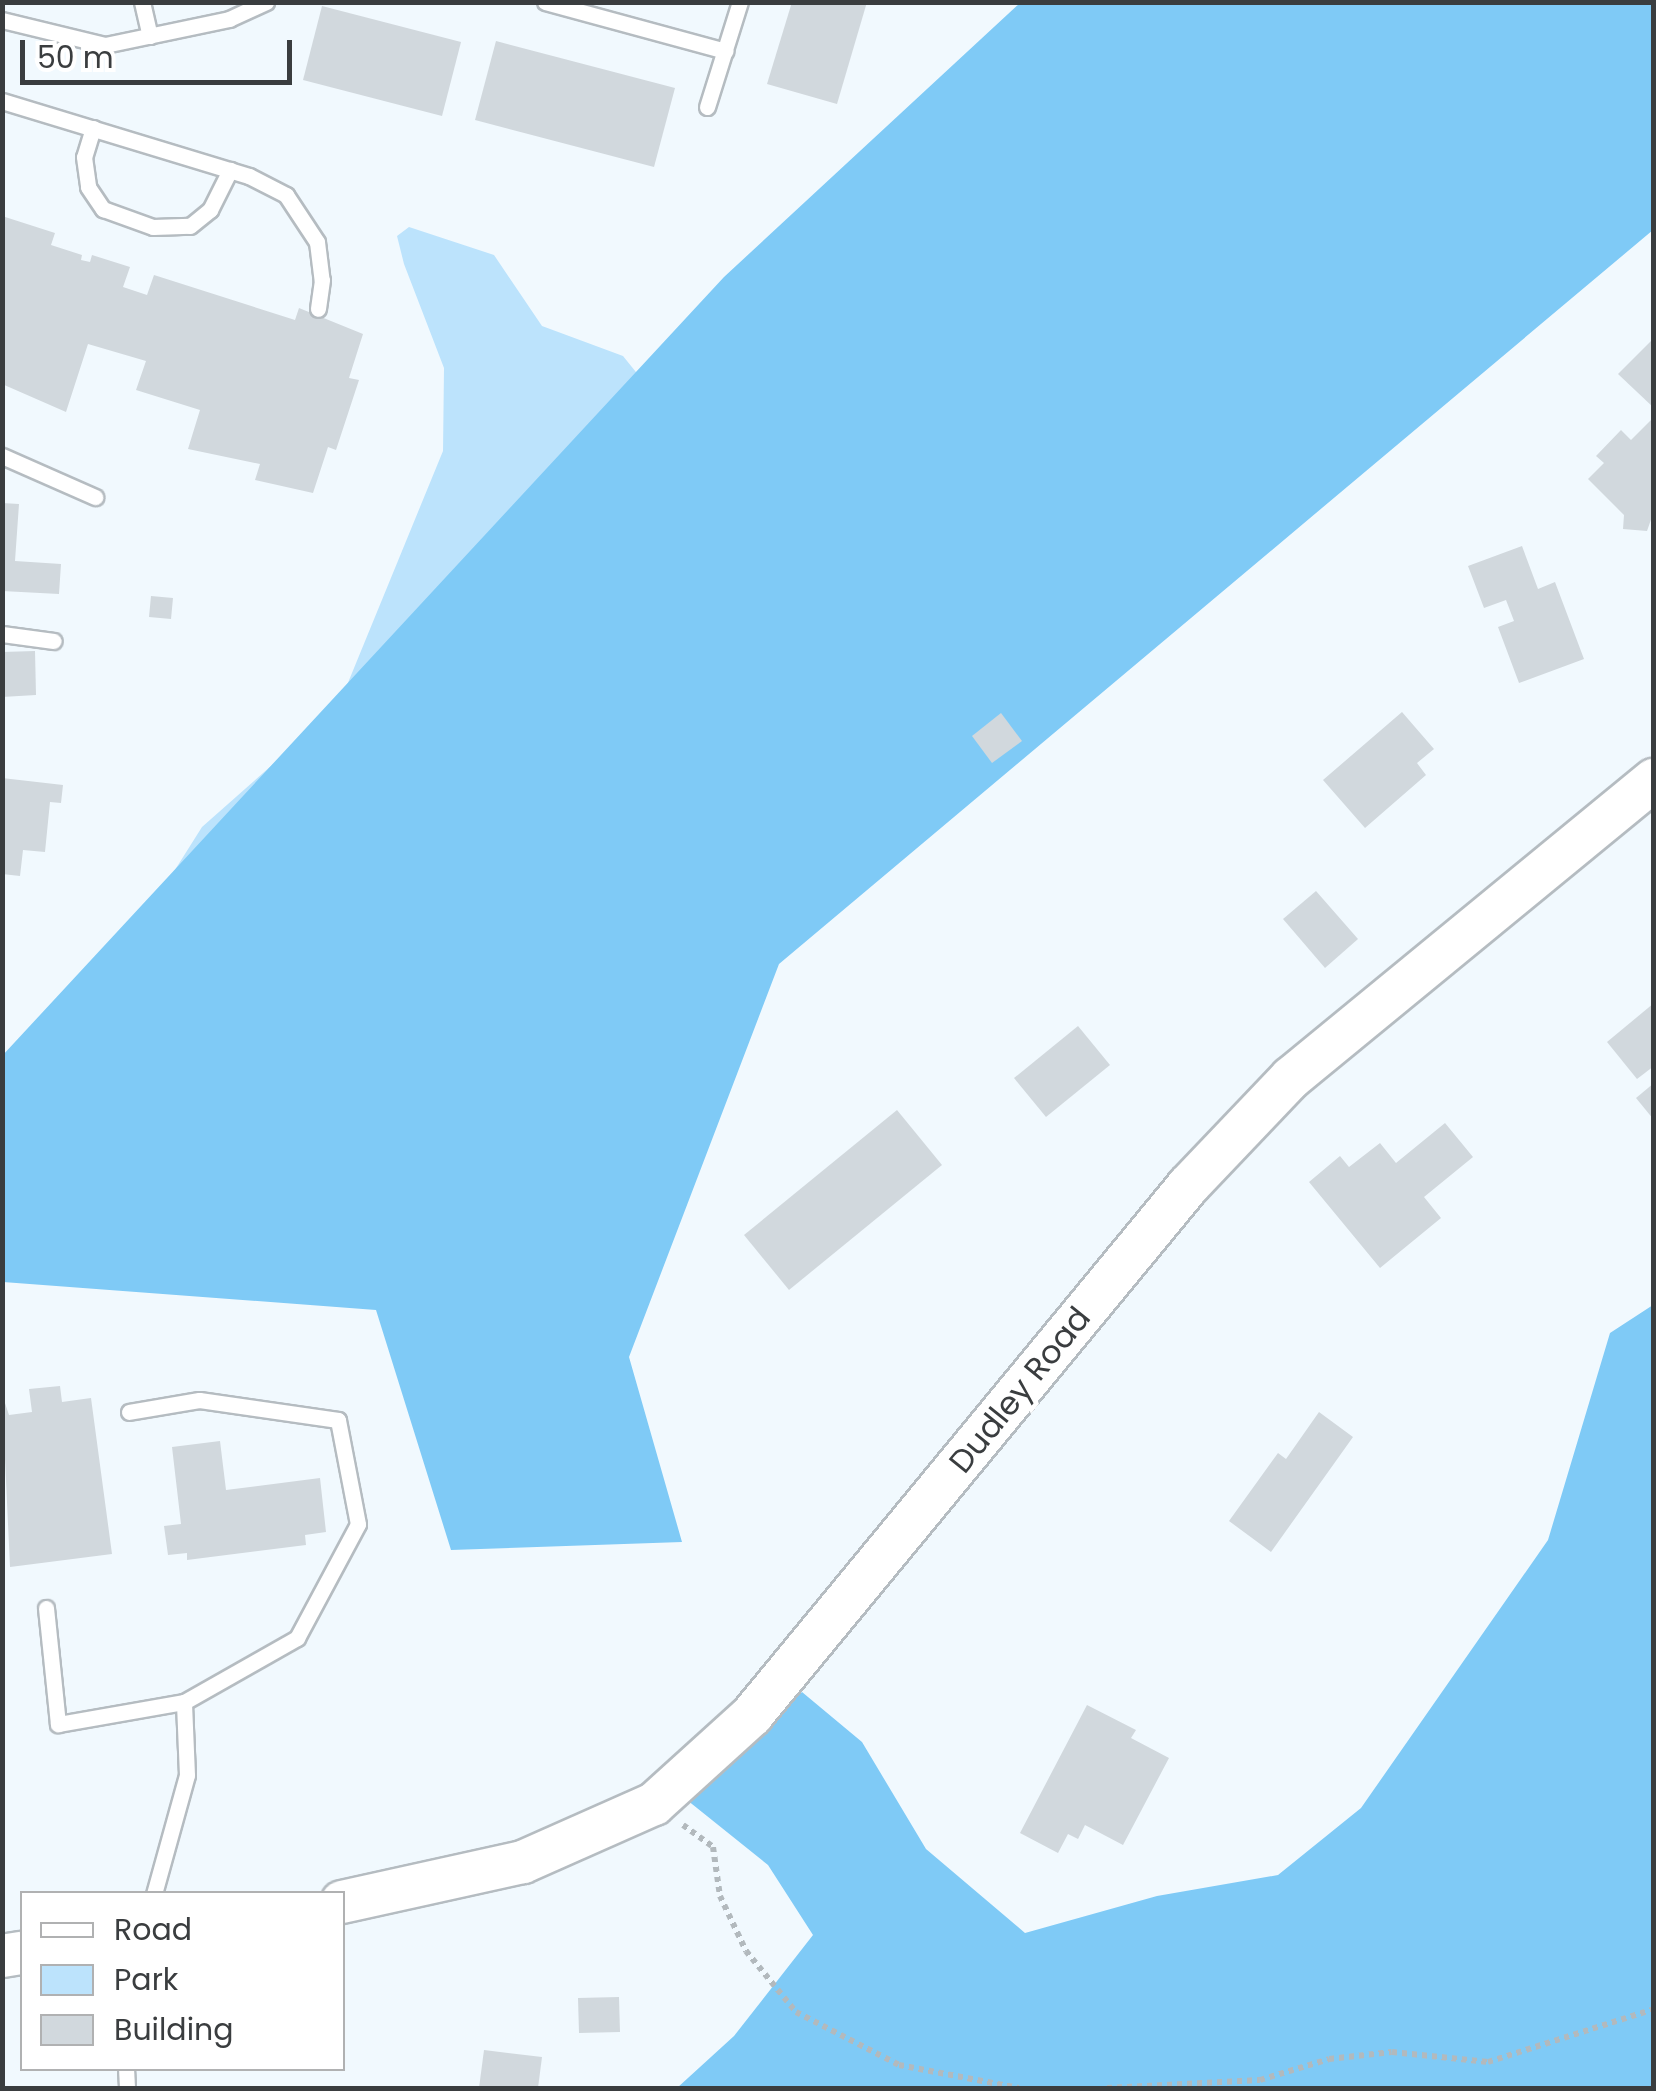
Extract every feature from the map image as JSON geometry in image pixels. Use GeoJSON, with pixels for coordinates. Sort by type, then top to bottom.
{"type":"FeatureCollection","features":[{"type":"Feature","properties":{"kind":"street","name":"Dudley Road"},"geometry":{"type":"LineString","coordinates":[[345,1901],[524,1862],[654,1804],[752,1714],[1188,1186],[1290,1078],[1654,780]]}},
{"type":"Feature","properties":{"kind":"lane"},"geometry":{"type":"LineString","coordinates":[[142,2],[150,36]]}},
{"type":"Feature","properties":{"kind":"lane"},"geometry":{"type":"LineString","coordinates":[[2,20],[93,45],[229,19],[266,2]]}},
{"type":"Feature","properties":{"kind":"lane"},"geometry":{"type":"LineString","coordinates":[[545,2],[725,51]]}},
{"type":"Feature","properties":{"kind":"lane"},"geometry":{"type":"LineString","coordinates":[[707,107],[740,2]]}},
{"type":"Feature","properties":{"kind":"lane"},"geometry":{"type":"LineString","coordinates":[[2,101],[230,170],[286,195],[311,225],[321,261],[318,309]]}},
{"type":"Feature","properties":{"kind":"lane"},"geometry":{"type":"LineString","coordinates":[[93,128],[84,157],[88,187],[103,209],[152,227],[190,226],[210,210],[230,170]]}},
{"type":"Feature","properties":{"kind":"lane"},"geometry":{"type":"LineString","coordinates":[[2,456],[95,497]]}},
{"type":"Feature","properties":{"kind":"lane"},"geometry":{"type":"LineString","coordinates":[[2,634],[54,641]]}},
{"type":"Feature","properties":{"kind":"lane"},"geometry":{"type":"LineString","coordinates":[[46,1608],[58,1724],[184,1702],[296,1638],[358,1524],[338,1420],[200,1400],[129,1412]]}},
{"type":"Feature","properties":{"kind":"lane"},"geometry":{"type":"LineString","coordinates":[[155,1891],[186,1775],[184,1702]]}},
{"type":"Feature","properties":{"kind":"path"},"geometry":{"type":"LineString","coordinates":[[654,1804],[713,1847],[720,1896],[746,1951],[796,2012],[899,2065],[1019,2088]]}},
{"type":"Feature","properties":{"kind":"path"},"geometry":{"type":"LineString","coordinates":[[1106,2088],[1260,2080],[1329,2059],[1392,2052],[1488,2062],[1654,2009]]}},
{"type":"Feature","properties":{"kind":"green space"},"geometry":{"type":"Polygon","coordinates":[[[409,227],[494,255],[542,326],[623,356],[644,382],[161,892],[202,827],[298,742],[345,690],[443,451],[444,368],[397,236],[409,227]]]}},
{"type":"Feature","properties":{"kind":"shaded area"},"geometry":{"type":"Polygon","coordinates":[[[1020,3],[1653,3],[1653,230],[779,964],[629,1357],[682,1542],[451,1550],[376,1310],[3,1282],[2,1056],[724,277],[1020,3]]]}},
{"type":"Feature","properties":{"kind":"shaded area"},"geometry":{"type":"Polygon","coordinates":[[[1653,1305],[1653,2088],[677,2088],[734,2036],[813,1935],[768,1865],[687,1800],[802,1692],[862,1742],[926,1849],[1025,1933],[1157,1896],[1278,1875],[1361,1808],[1548,1540],[1610,1333],[1653,1305]]]}},
{"type":"Feature","properties":{"kind":"building"},"geometry":{"type":"Polygon","coordinates":[[[792,2],[867,2],[837,104],[767,84],[792,2]]]}},
{"type":"Feature","properties":{"kind":"building"},"geometry":{"type":"Polygon","coordinates":[[[322,6],[461,42],[442,116],[303,80],[322,6]]]}},
{"type":"Feature","properties":{"kind":"building"},"geometry":{"type":"Polygon","coordinates":[[[496,41],[675,88],[654,167],[475,120],[496,41]]]}},
{"type":"Feature","properties":{"kind":"building"},"geometry":{"type":"Polygon","coordinates":[[[2,216],[55,233],[51,245],[82,255],[81,260],[90,262],[92,255],[130,267],[123,287],[147,295],[154,275],[295,320],[299,308],[363,334],[349,378],[359,380],[336,450],[328,447],[313,493],[255,480],[260,464],[188,449],[200,410],[136,390],[146,361],[88,344],[66,412],[2,384],[2,216]]]}},
{"type":"Feature","properties":{"kind":"building"},"geometry":{"type":"Polygon","coordinates":[[[1651,341],[1654,343],[1654,408],[1618,374],[1651,341]]]}},
{"type":"Feature","properties":{"kind":"building"},"geometry":{"type":"Polygon","coordinates":[[[1654,417],[1654,511],[1647,531],[1623,529],[1624,515],[1588,479],[1604,463],[1596,456],[1621,430],[1631,440],[1654,417]]]}},
{"type":"Feature","properties":{"kind":"building"},"geometry":{"type":"Polygon","coordinates":[[[2,503],[19,504],[15,561],[61,564],[59,594],[2,591],[2,503]]]}},
{"type":"Feature","properties":{"kind":"building"},"geometry":{"type":"Polygon","coordinates":[[[1522,546],[1538,589],[1555,582],[1584,659],[1519,683],[1498,627],[1514,621],[1506,600],[1484,608],[1468,566],[1522,546]]]}},
{"type":"Feature","properties":{"kind":"building"},"geometry":{"type":"Polygon","coordinates":[[[151,596],[173,598],[171,619],[149,617],[151,596]]]}},
{"type":"Feature","properties":{"kind":"building"},"geometry":{"type":"Polygon","coordinates":[[[35,651],[36,695],[2,697],[2,652],[35,651]]]}},
{"type":"Feature","properties":{"kind":"building"},"geometry":{"type":"Polygon","coordinates":[[[1402,712],[1434,749],[1417,763],[1426,775],[1365,828],[1323,780],[1402,712]]]}},
{"type":"Feature","properties":{"kind":"building"},"geometry":{"type":"Polygon","coordinates":[[[1001,713],[1022,741],[992,763],[972,736],[1001,713]]]}},
{"type":"Feature","properties":{"kind":"building"},"geometry":{"type":"Polygon","coordinates":[[[2,778],[63,785],[61,803],[50,802],[45,852],[23,850],[20,876],[2,874],[2,778]]]}},
{"type":"Feature","properties":{"kind":"building"},"geometry":{"type":"Polygon","coordinates":[[[1316,891],[1358,939],[1325,968],[1283,919],[1316,891]]]}},
{"type":"Feature","properties":{"kind":"building"},"geometry":{"type":"Polygon","coordinates":[[[1654,1003],[1654,1066],[1637,1079],[1607,1042],[1654,1003]]]}},
{"type":"Feature","properties":{"kind":"building"},"geometry":{"type":"Polygon","coordinates":[[[1078,1026],[1110,1065],[1046,1117],[1014,1078],[1078,1026]]]}},
{"type":"Feature","properties":{"kind":"building"},"geometry":{"type":"Polygon","coordinates":[[[1654,1083],[1654,1120],[1636,1098],[1654,1083]]]}},
{"type":"Feature","properties":{"kind":"building"},"geometry":{"type":"Polygon","coordinates":[[[897,1110],[942,1165],[789,1290],[744,1235],[897,1110]]]}},
{"type":"Feature","properties":{"kind":"building"},"geometry":{"type":"Polygon","coordinates":[[[1445,1123],[1473,1157],[1424,1197],[1441,1218],[1380,1268],[1309,1182],[1340,1156],[1349,1167],[1380,1143],[1396,1163],[1445,1123]]]}},
{"type":"Feature","properties":{"kind":"building"},"geometry":{"type":"Polygon","coordinates":[[[60,1386],[62,1402],[91,1398],[112,1554],[10,1567],[2,1394],[9,1415],[32,1412],[29,1389],[60,1386]]]}},
{"type":"Feature","properties":{"kind":"building"},"geometry":{"type":"Polygon","coordinates":[[[1319,1412],[1353,1437],[1271,1552],[1229,1521],[1278,1453],[1286,1459],[1319,1412]]]}},
{"type":"Feature","properties":{"kind":"building"},"geometry":{"type":"Polygon","coordinates":[[[220,1441],[226,1490],[320,1478],[326,1532],[305,1535],[306,1545],[187,1560],[187,1553],[168,1555],[164,1526],[181,1524],[172,1447],[220,1441]]]}},
{"type":"Feature","properties":{"kind":"building"},"geometry":{"type":"Polygon","coordinates":[[[1087,1705],[1136,1730],[1131,1738],[1169,1758],[1123,1845],[1085,1825],[1078,1839],[1068,1834],[1058,1853],[1020,1833],[1087,1705]]]}},
{"type":"Feature","properties":{"kind":"building"},"geometry":{"type":"Polygon","coordinates":[[[619,1997],[620,2032],[579,2033],[578,1998],[619,1997]]]}},
{"type":"Feature","properties":{"kind":"building"},"geometry":{"type":"Polygon","coordinates":[[[484,2050],[542,2057],[538,2088],[479,2088],[484,2050]]]}}]}
